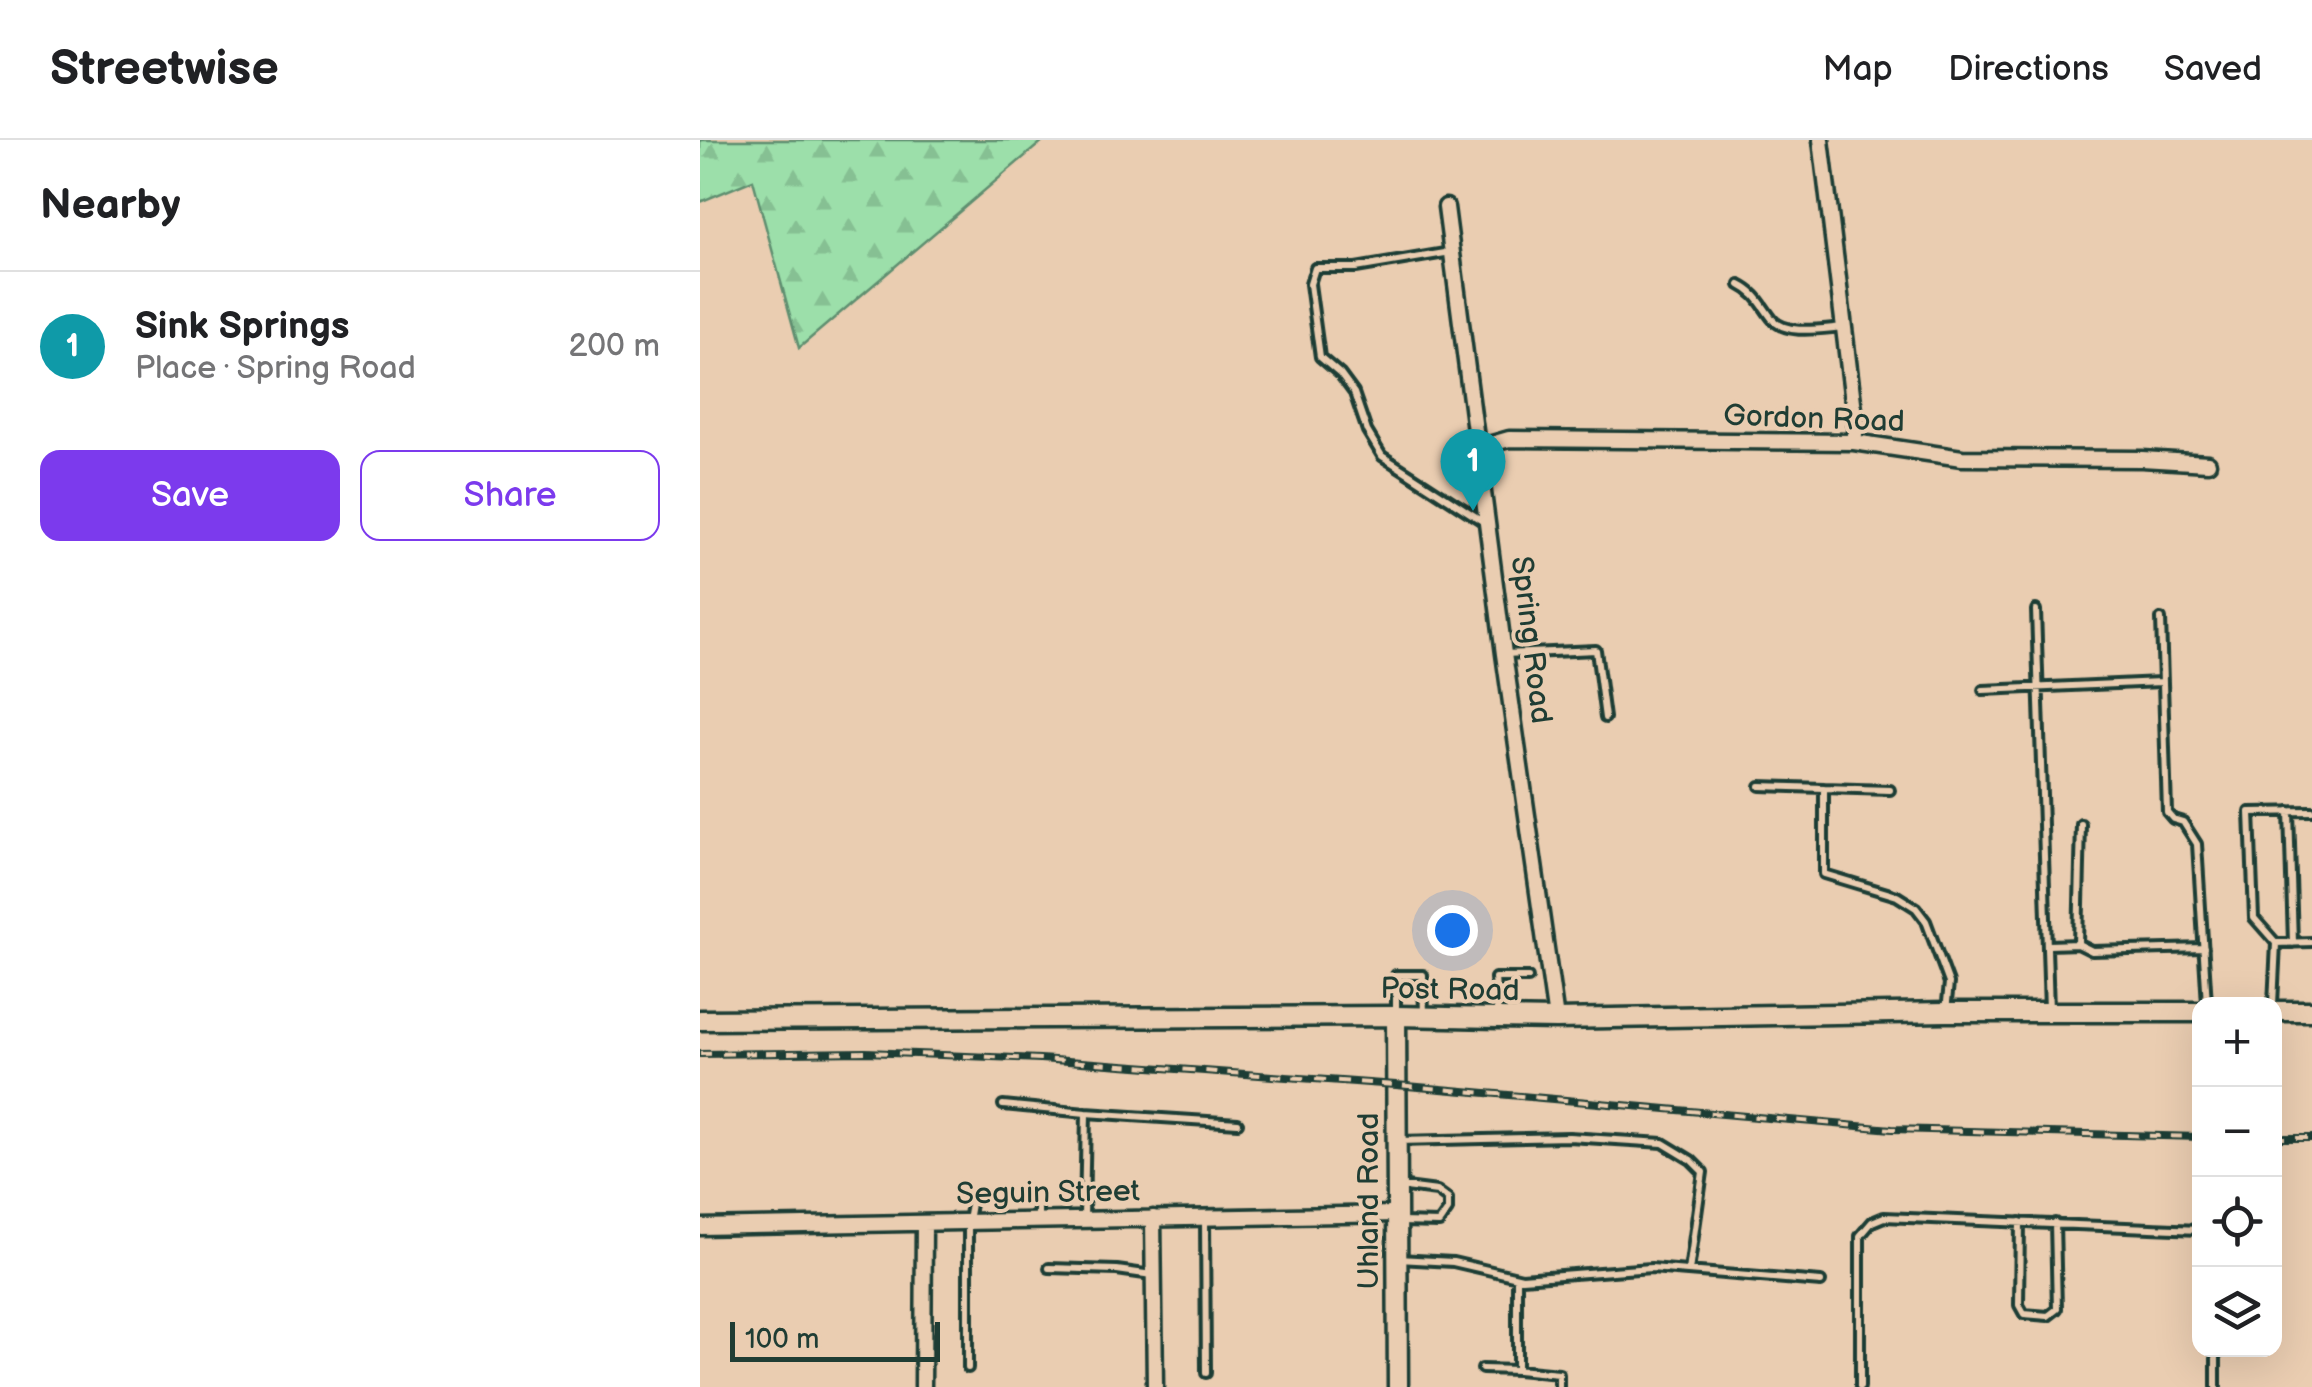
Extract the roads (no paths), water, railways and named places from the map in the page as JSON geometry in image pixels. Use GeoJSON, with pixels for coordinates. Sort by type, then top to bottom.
{"type":"FeatureCollection","features":[{"type":"Feature","properties":{"kind":"street"},"geometry":{"type":"LineString","coordinates":[[1822,140],[1846,327],[1854,442]]}},
{"type":"Feature","properties":{"kind":"street","name":"Spring Road"},"geometry":{"type":"LineString","coordinates":[[1446,207],[1556,1019]]}},
{"type":"Feature","properties":{"kind":"street","name":"Gordon Road"},"geometry":{"type":"LineString","coordinates":[[1478,448],[1508,439],[1854,442],[1962,458],[2142,459],[2208,464]]}},
{"type":"Feature","properties":{"kind":"street"},"geometry":{"type":"LineString","coordinates":[[2282,1008],[2312,1010]]}},
{"type":"Feature","properties":{"kind":"street","name":"Post Road"},"geometry":{"type":"LineString","coordinates":[[700,1020],[1396,1016],[1556,1019],[2192,1012]]}},
{"type":"Feature","properties":{"kind":"street","name":"Uhland Road"},"geometry":{"type":"LineString","coordinates":[[1396,1016],[1398,1387]]}},
{"type":"Feature","properties":{"kind":"street","name":"Seguin Street"},"geometry":{"type":"LineString","coordinates":[[700,1227],[1205,1217],[1397,1218]]}},
{"type":"Feature","properties":{"kind":"street"},"geometry":{"type":"LineString","coordinates":[[1153,1218],[1155,1387]]}},
{"type":"Feature","properties":{"kind":"street"},"geometry":{"type":"LineString","coordinates":[[923,1387],[924,1222]]}},
{"type":"Feature","properties":{"kind":"lane"},"geometry":{"type":"LineString","coordinates":[[1453,252],[1356,268],[1316,268],[1310,284],[1315,333],[1320,356],[1354,393],[1368,432],[1382,456],[1489,525]]}},
{"type":"Feature","properties":{"kind":"lane"},"geometry":{"type":"LineString","coordinates":[[1740,285],[1758,296],[1771,318],[1785,328],[1846,327]]}},
{"type":"Feature","properties":{"kind":"lane"},"geometry":{"type":"LineString","coordinates":[[2036,610],[2049,1011]]}},
{"type":"Feature","properties":{"kind":"lane"},"geometry":{"type":"LineString","coordinates":[[2162,619],[2167,812],[2183,822],[2196,844],[2207,997]]}},
{"type":"Feature","properties":{"kind":"lane"},"geometry":{"type":"LineString","coordinates":[[1504,654],[1596,650],[1605,718]]}},
{"type":"Feature","properties":{"kind":"lane"},"geometry":{"type":"LineString","coordinates":[[1983,690],[2161,682]]}},
{"type":"Feature","properties":{"kind":"lane"},"geometry":{"type":"LineString","coordinates":[[1760,786],[1890,790]]}},
{"type":"Feature","properties":{"kind":"lane"},"geometry":{"type":"LineString","coordinates":[[1824,788],[1824,874],[1897,896],[1916,908],[1926,920],[1949,983],[1946,1012]]}},
{"type":"Feature","properties":{"kind":"lane"},"geometry":{"type":"LineString","coordinates":[[2289,811],[2293,943]]}},
{"type":"Feature","properties":{"kind":"lane"},"geometry":{"type":"LineString","coordinates":[[2274,997],[2276,943],[2254,918],[2250,812],[2312,811]]}},
{"type":"Feature","properties":{"kind":"lane"},"geometry":{"type":"LineString","coordinates":[[2078,944],[2081,824]]}},
{"type":"Feature","properties":{"kind":"lane"},"geometry":{"type":"LineString","coordinates":[[2276,943],[2312,942]]}},
{"type":"Feature","properties":{"kind":"lane"},"geometry":{"type":"LineString","coordinates":[[2049,945],[2078,944],[2092,951],[2204,948]]}},
{"type":"Feature","properties":{"kind":"lane"},"geometry":{"type":"LineString","coordinates":[[1396,1016],[1396,974],[1423,975],[1424,1016]]}},
{"type":"Feature","properties":{"kind":"lane"},"geometry":{"type":"LineString","coordinates":[[1498,1018],[1494,978],[1528,978]]}},
{"type":"Feature","properties":{"kind":"lane"},"geometry":{"type":"LineString","coordinates":[[1003,1105],[1238,1123]]}},
{"type":"Feature","properties":{"kind":"lane"},"geometry":{"type":"LineString","coordinates":[[1084,1219],[1086,1113]]}},
{"type":"Feature","properties":{"kind":"lane"},"geometry":{"type":"LineString","coordinates":[[1396,1141],[1569,1137],[1664,1142],[1702,1172],[1689,1271]]}},
{"type":"Feature","properties":{"kind":"lane"},"geometry":{"type":"LineString","coordinates":[[1396,1186],[1437,1190],[1448,1199],[1448,1210],[1439,1223],[1397,1218]]}},
{"type":"Feature","properties":{"kind":"lane"},"geometry":{"type":"LineString","coordinates":[[1038,1196],[1038,1220]]}},
{"type":"Feature","properties":{"kind":"lane"},"geometry":{"type":"LineString","coordinates":[[968,1368],[968,1221],[972,1198]]}},
{"type":"Feature","properties":{"kind":"lane"},"geometry":{"type":"LineString","coordinates":[[1205,1217],[1206,1372]]}},
{"type":"Feature","properties":{"kind":"lane"},"geometry":{"type":"LineString","coordinates":[[1860,1387],[1860,1236],[1872,1222],[1884,1217],[2192,1230]]}},
{"type":"Feature","properties":{"kind":"lane"},"geometry":{"type":"LineString","coordinates":[[2020,1222],[2019,1305],[2024,1314],[2048,1316],[2057,1308],[2055,1223]]}},
{"type":"Feature","properties":{"kind":"lane"},"geometry":{"type":"LineString","coordinates":[[1397,1258],[1453,1262],[1516,1276],[1651,1268],[1822,1282]]}},
{"type":"Feature","properties":{"kind":"lane"},"geometry":{"type":"LineString","coordinates":[[1048,1268],[1154,1275]]}},
{"type":"Feature","properties":{"kind":"lane"},"geometry":{"type":"LineString","coordinates":[[1516,1276],[1517,1370]]}},
{"type":"Feature","properties":{"kind":"lane"},"geometry":{"type":"LineString","coordinates":[[2216,1357],[2216,1387]]}},
{"type":"Feature","properties":{"kind":"lane"},"geometry":{"type":"LineString","coordinates":[[1482,1369],[1559,1374],[1559,1387]]}},
{"type":"Feature","properties":{"kind":"railway"},"geometry":{"type":"LineString","coordinates":[[700,1054],[866,1052],[1040,1059],[1396,1085],[1892,1129],[2192,1137]]}},
{"type":"Feature","properties":{"kind":"railway"},"geometry":{"type":"LineString","coordinates":[[2282,1138],[2312,1138]]}},
{"type":"Feature","properties":{"kind":"place","name":"Sink Springs"},"geometry":{"type":"Point","coordinates":[1473,511]}}]}
